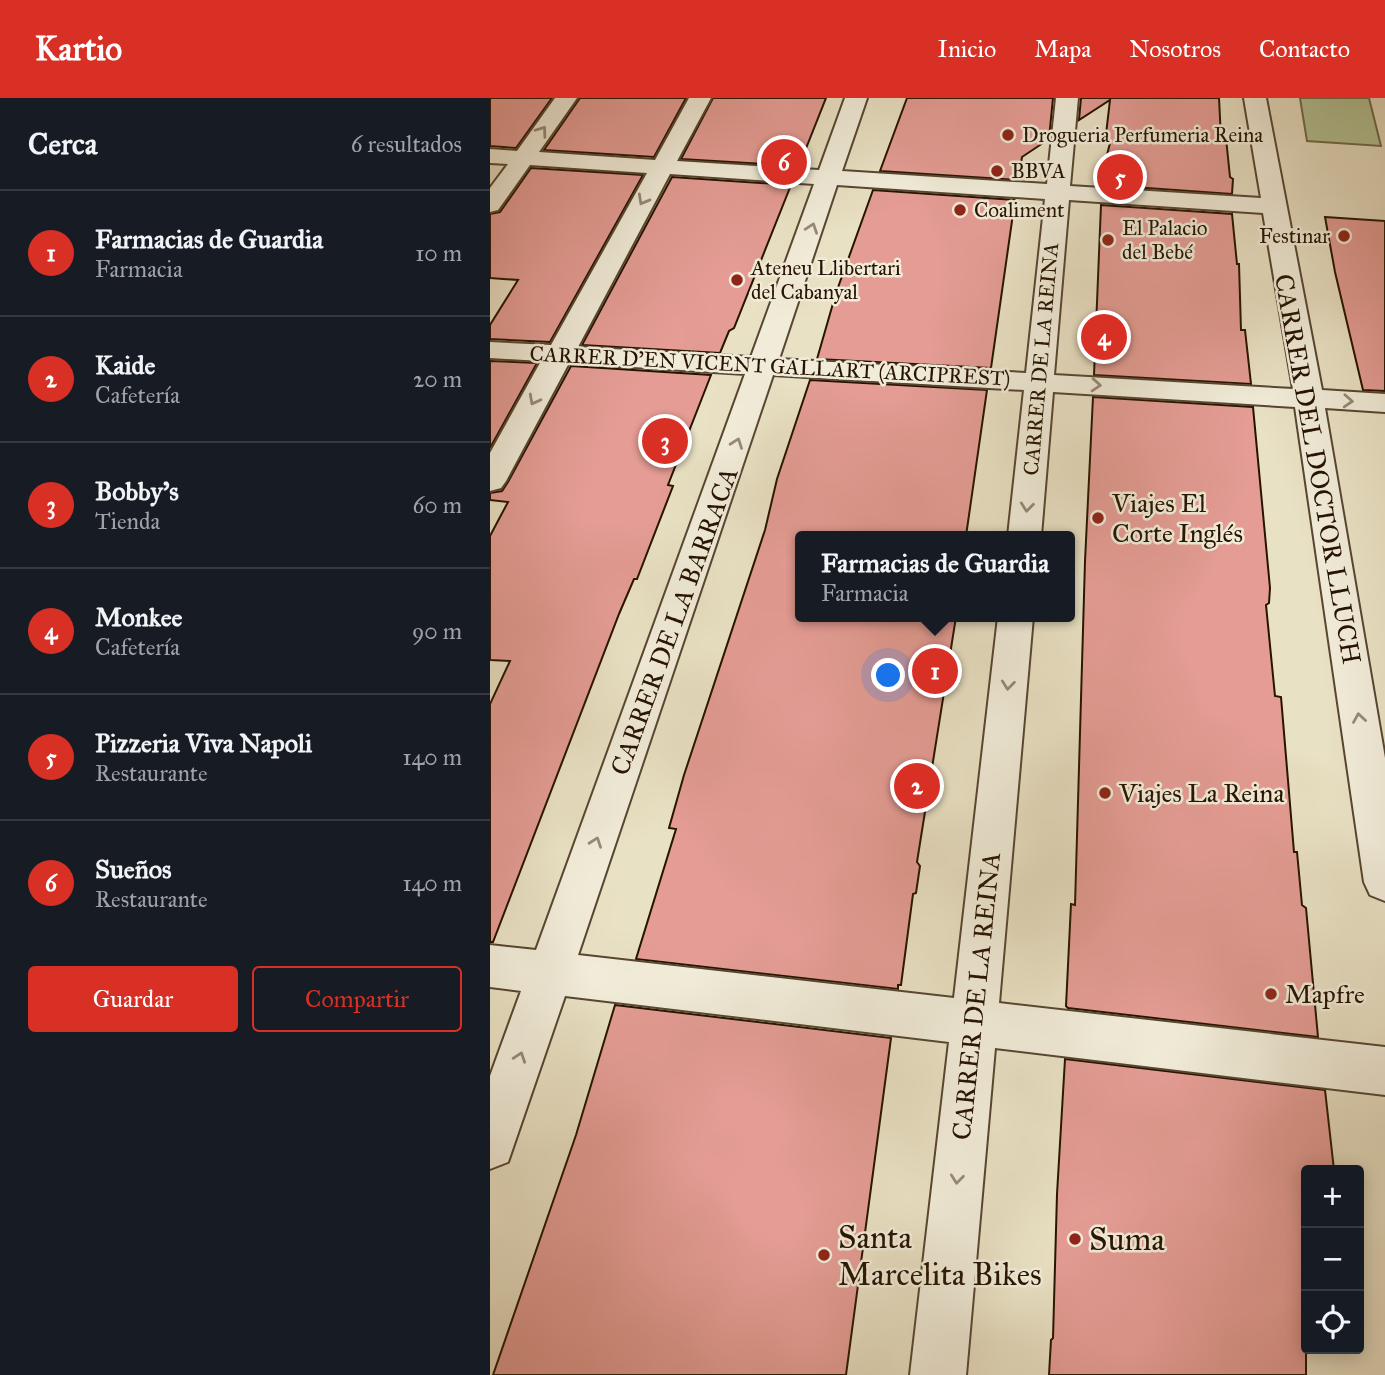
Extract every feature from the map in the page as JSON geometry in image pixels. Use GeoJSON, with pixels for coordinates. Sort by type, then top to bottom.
{"type":"FeatureCollection","features":[{"type":"Feature","properties":{"kind":"street"},"geometry":{"type":"LineString","coordinates":[[490,205],[566,98]]}},
{"type":"Feature","properties":{"kind":"street"},"geometry":{"type":"LineString","coordinates":[[490,481],[701,98]]}},
{"type":"Feature","properties":{"kind":"street","name":"CARRER DE LA BARRACA"},"geometry":{"type":"LineString","coordinates":[[490,1144],[764,368],[856,98]]}},
{"type":"Feature","properties":{"kind":"street","name":"CARRER DE LA REINA"},"geometry":{"type":"LineString","coordinates":[[1025,531],[1067,98]]}},
{"type":"Feature","properties":{"kind":"street","name":"CARRER DEL DOCTOR LLUCH"},"geometry":{"type":"LineString","coordinates":[[1255,98],[1309,399],[1385,882]]}},
{"type":"Feature","properties":{"kind":"street"},"geometry":{"type":"LineString","coordinates":[[490,156],[1273,206]]}},
{"type":"Feature","properties":{"kind":"street","name":"CARRER D'EN VICENT GALLART (ARCIPREST)"},"geometry":{"type":"LineString","coordinates":[[490,350],[1385,403]]}},
{"type":"Feature","properties":{"kind":"street","name":"CARRER DE LA REINA"},"geometry":{"type":"LineString","coordinates":[[938,1375],[1015,622]]}},
{"type":"Feature","properties":{"kind":"street"},"geometry":{"type":"LineString","coordinates":[[490,966],[1385,1071]]}},
{"type":"Feature","properties":{"kind":"green space"},"geometry":{"type":"Polygon","coordinates":[[[1300,98],[1369,98],[1381,146],[1307,141],[1300,98]]]}},
{"type":"Feature","properties":{"kind":"building"},"geometry":{"type":"Polygon","coordinates":[[[490,98],[552,98],[516,148],[490,146],[490,98]]]}},
{"type":"Feature","properties":{"kind":"building"},"geometry":{"type":"Polygon","coordinates":[[[580,98],[686,98],[654,157],[544,150],[580,98]]]}},
{"type":"Feature","properties":{"kind":"building"},"geometry":{"type":"Polygon","coordinates":[[[713,98],[826,98],[799,166],[681,159],[713,98]]]}},
{"type":"Feature","properties":{"kind":"building"},"geometry":{"type":"Polygon","coordinates":[[[907,98],[1053,98],[1049,139],[1022,157],[1018,180],[880,171],[907,98]]]}},
{"type":"Feature","properties":{"kind":"building"},"geometry":{"type":"Polygon","coordinates":[[[1081,98],[1219,98],[1221,138],[1226,138],[1230,177],[1233,179],[1232,194],[1104,185],[1108,163],[1105,163],[1110,143],[1105,143],[1110,100],[1079,120],[1081,98]]]}},
{"type":"Feature","properties":{"kind":"building"},"geometry":{"type":"Polygon","coordinates":[[[531,168],[643,175],[550,342],[490,339],[490,325],[518,280],[490,278],[490,214],[500,212],[531,168]]]}},
{"type":"Feature","properties":{"kind":"building"},"geometry":{"type":"Polygon","coordinates":[[[672,177],[791,185],[734,328],[729,331],[720,353],[582,345],[672,177]]]}},
{"type":"Feature","properties":{"kind":"building"},"geometry":{"type":"Polygon","coordinates":[[[873,190],[1015,200],[991,368],[817,359],[836,293],[873,190]]]}},
{"type":"Feature","properties":{"kind":"building"},"geometry":{"type":"Polygon","coordinates":[[[1101,205],[1232,214],[1239,264],[1241,330],[1245,330],[1251,384],[1094,375],[1101,205]]]}},
{"type":"Feature","properties":{"kind":"building"},"geometry":{"type":"Polygon","coordinates":[[[1325,217],[1385,221],[1385,391],[1363,390],[1325,217]]]}},
{"type":"Feature","properties":{"kind":"building"},"geometry":{"type":"Polygon","coordinates":[[[490,361],[537,363],[490,448],[490,361]]]}},
{"type":"Feature","properties":{"kind":"building"},"geometry":{"type":"Polygon","coordinates":[[[571,366],[711,375],[668,485],[673,486],[637,579],[634,579],[619,614],[493,942],[490,942],[490,704],[510,661],[490,660],[490,536],[508,502],[490,500],[490,493],[502,491],[508,482],[571,366]]]}},
{"type":"Feature","properties":{"kind":"building"},"geometry":{"type":"Polygon","coordinates":[[[810,380],[987,390],[967,531],[795,531],[795,622],[955,622],[917,862],[920,866],[916,893],[913,894],[901,985],[898,985],[898,989],[636,959],[676,829],[669,828],[684,775],[765,530],[777,479],[810,380]]]}},
{"type":"Feature","properties":{"kind":"building"},"geometry":{"type":"Polygon","coordinates":[[[1093,397],[1253,407],[1270,588],[1269,603],[1266,605],[1275,696],[1281,697],[1294,852],[1297,852],[1302,905],[1306,908],[1318,1037],[1066,1006],[1071,904],[1075,905],[1085,561],[1093,397]]]}},
{"type":"Feature","properties":{"kind":"building"},"geometry":{"type":"Polygon","coordinates":[[[615,1005],[891,1038],[846,1375],[493,1375],[576,1135],[615,1005]]]}},
{"type":"Feature","properties":{"kind":"building"},"geometry":{"type":"Polygon","coordinates":[[[1065,1059],[1325,1090],[1333,1165],[1301,1165],[1301,1354],[1306,1354],[1306,1375],[1049,1375],[1053,1338],[1057,1194],[1065,1059]]]}},
{"type":"Feature","properties":{"kind":"place","name":"Drogueria Perfumeria Reina"},"geometry":{"type":"Point","coordinates":[1008,135]}},
{"type":"Feature","properties":{"kind":"place","name":"Sueños"},"geometry":{"type":"Point","coordinates":[784,162]}},
{"type":"Feature","properties":{"kind":"place","name":"BBVA"},"geometry":{"type":"Point","coordinates":[997,171]}},
{"type":"Feature","properties":{"kind":"place","name":"Pizzeria Viva Napoli"},"geometry":{"type":"Point","coordinates":[1120,177]}},
{"type":"Feature","properties":{"kind":"place","name":"Coaliment"},"geometry":{"type":"Point","coordinates":[960,210]}},
{"type":"Feature","properties":{"kind":"place","name":"Festinar"},"geometry":{"type":"Point","coordinates":[1344,236]}},
{"type":"Feature","properties":{"kind":"place","name":"El Palacio del Bebé"},"geometry":{"type":"Point","coordinates":[1108,240]}},
{"type":"Feature","properties":{"kind":"place","name":"Ateneu Llibertari del Cabanyal"},"geometry":{"type":"Point","coordinates":[737,280]}},
{"type":"Feature","properties":{"kind":"place","name":"Monkee"},"geometry":{"type":"Point","coordinates":[1104,337]}},
{"type":"Feature","properties":{"kind":"place","name":"Bobby’s"},"geometry":{"type":"Point","coordinates":[665,441]}},
{"type":"Feature","properties":{"kind":"place","name":"Viajes El Corte Inglés"},"geometry":{"type":"Point","coordinates":[1098,518]}},
{"type":"Feature","properties":{"kind":"place","name":"Farmacias de Guardia"},"geometry":{"type":"Point","coordinates":[935,671]}},
{"type":"Feature","properties":{"kind":"place","name":"Kaide"},"geometry":{"type":"Point","coordinates":[917,786]}},
{"type":"Feature","properties":{"kind":"place","name":"Viajes La Reina"},"geometry":{"type":"Point","coordinates":[1105,793]}},
{"type":"Feature","properties":{"kind":"place","name":"Mapfre"},"geometry":{"type":"Point","coordinates":[1271,994]}},
{"type":"Feature","properties":{"kind":"place","name":"Suma"},"geometry":{"type":"Point","coordinates":[1075,1239]}},
{"type":"Feature","properties":{"kind":"place","name":"Santa Marcelita Bikes"},"geometry":{"type":"Point","coordinates":[824,1255]}}]}
